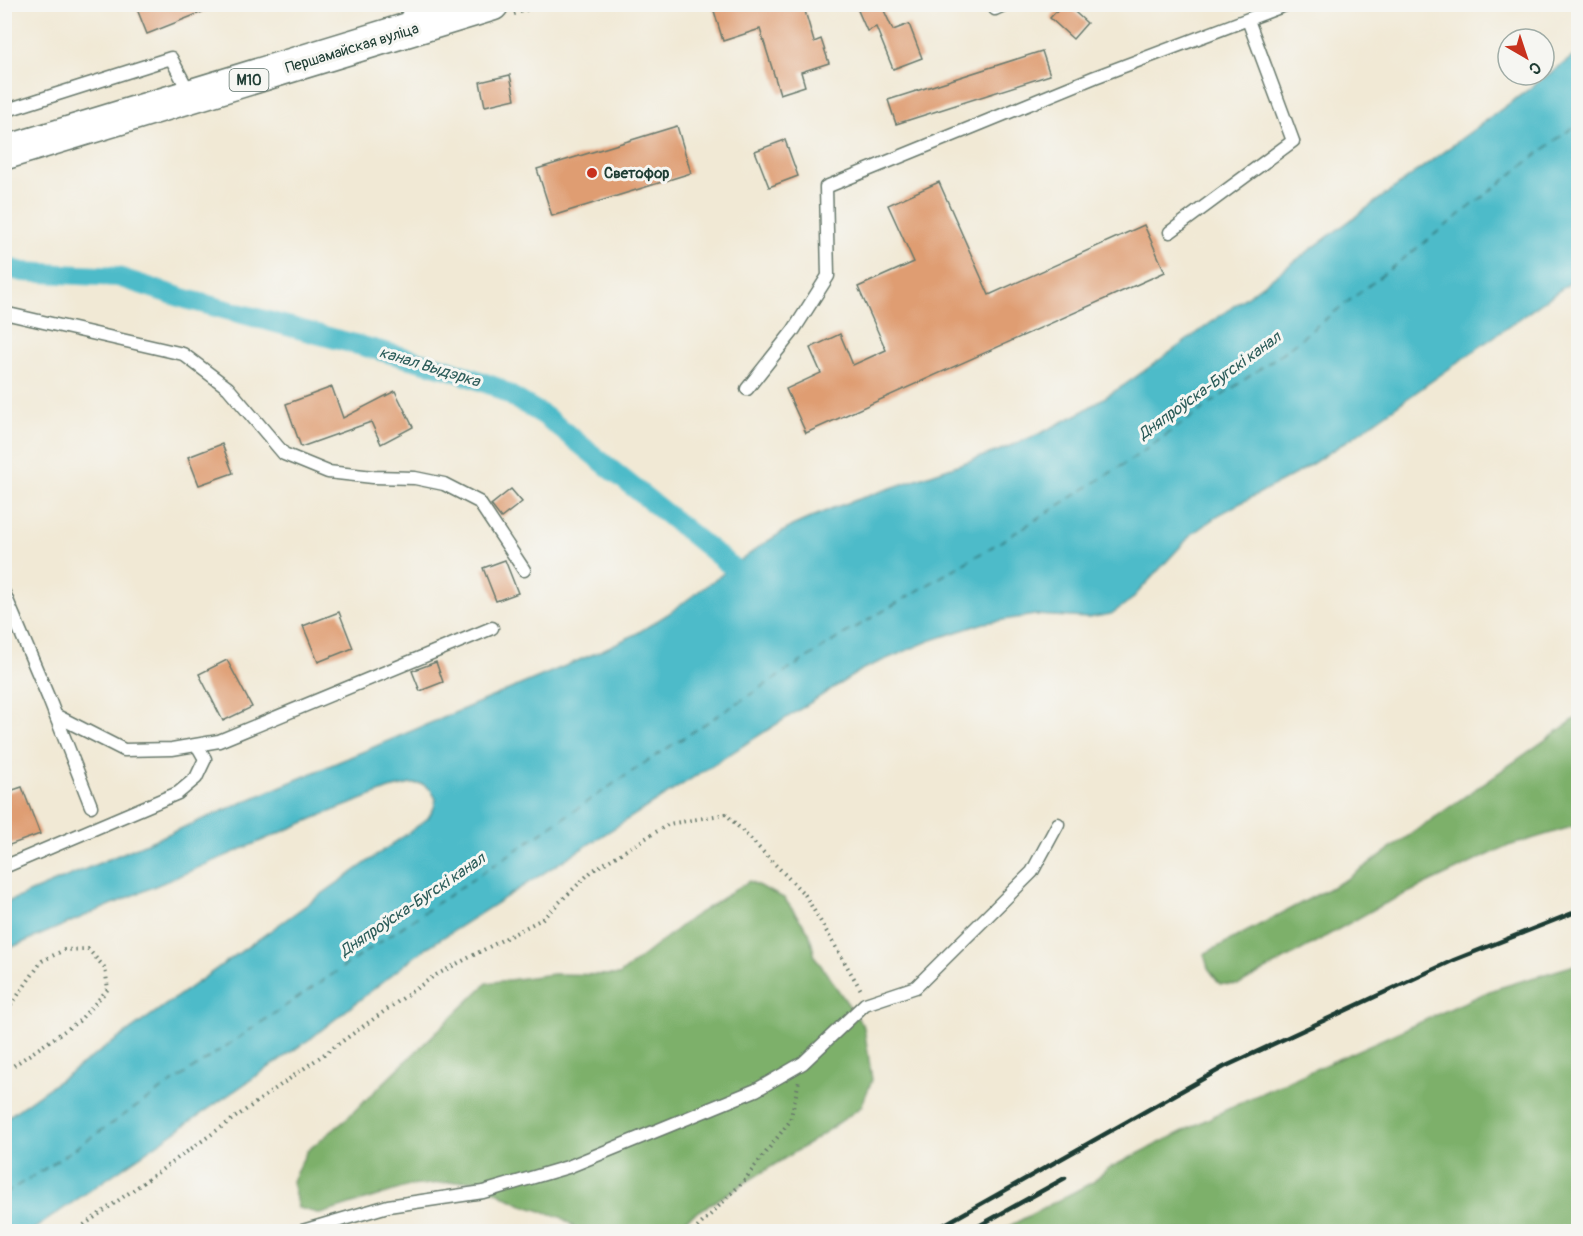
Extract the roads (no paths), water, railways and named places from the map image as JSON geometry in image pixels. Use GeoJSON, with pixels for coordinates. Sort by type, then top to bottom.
{"type":"FeatureCollection","features":[{"type":"Feature","properties":{"kind":"main road","name":"Першамайская вуліца"},"geometry":{"type":"LineString","coordinates":[[4,153],[192,97],[415,16],[487,5]]}},
{"type":"Feature","properties":{"kind":"lane"},"geometry":{"type":"LineString","coordinates":[[993,4],[995,9],[1006,4]]}},
{"type":"Feature","properties":{"kind":"lane"},"geometry":{"type":"LineString","coordinates":[[747,389],[793,332],[828,276],[826,187],[1095,77],[1288,4]]}},
{"type":"Feature","properties":{"kind":"lane"},"geometry":{"type":"LineString","coordinates":[[1170,232],[1293,141],[1248,20]]}},
{"type":"Feature","properties":{"kind":"lane"},"geometry":{"type":"LineString","coordinates":[[4,111],[171,58],[192,97]]}},
{"type":"Feature","properties":{"kind":"lane"},"geometry":{"type":"LineString","coordinates":[[4,313],[183,354],[228,388],[284,454],[328,472],[373,477],[415,478],[444,484],[479,502],[524,570]]}},
{"type":"Feature","properties":{"kind":"lane"},"geometry":{"type":"LineString","coordinates":[[4,593],[56,715],[91,806]]}},
{"type":"Feature","properties":{"kind":"lane"},"geometry":{"type":"LineString","coordinates":[[56,715],[124,750],[172,749],[219,741],[492,628]]}},
{"type":"Feature","properties":{"kind":"lane"},"geometry":{"type":"LineString","coordinates":[[4,867],[178,793],[196,778],[205,759],[197,745]]}},
{"type":"Feature","properties":{"kind":"lane"},"geometry":{"type":"LineString","coordinates":[[299,1232],[388,1206],[483,1192],[568,1167],[756,1090],[803,1063],[866,1004],[916,987],[1032,872],[1058,824]]}},
{"type":"Feature","properties":{"kind":"water","name":"Дняпроўска-Бугскі канал"},"geometry":{"type":"Polygon","coordinates":[[[1578,53],[1578,277],[1353,437],[1301,471],[1220,514],[1192,534],[1131,600],[1111,614],[1088,618],[1035,615],[984,623],[929,641],[863,669],[423,950],[310,1039],[31,1231],[5,1231],[5,1119],[415,828],[428,818],[436,799],[431,790],[422,784],[389,789],[317,817],[5,950],[5,903],[596,653],[636,634],[668,614],[763,544],[792,526],[833,508],[998,451],[1039,434],[1080,413],[1123,386],[1197,333],[1532,87],[1556,87],[1556,69],[1578,53]]]}},
{"type":"Feature","properties":{"kind":"waterway","name":"канал Выдэрка"},"geometry":{"type":"LineString","coordinates":[[4,267],[23,272],[118,277],[186,299],[448,369],[496,387],[545,416],[752,583]]}},
{"type":"Feature","properties":{"kind":"railway"},"geometry":{"type":"LineString","coordinates":[[931,1232],[1224,1067],[1454,960],[1578,911]]}},
{"type":"Feature","properties":{"kind":"railway"},"geometry":{"type":"LineString","coordinates":[[968,1232],[1065,1178]]}},
{"type":"Feature","properties":{"kind":"place","name":"Светофор"},"geometry":{"type":"Point","coordinates":[592,173]}}]}
